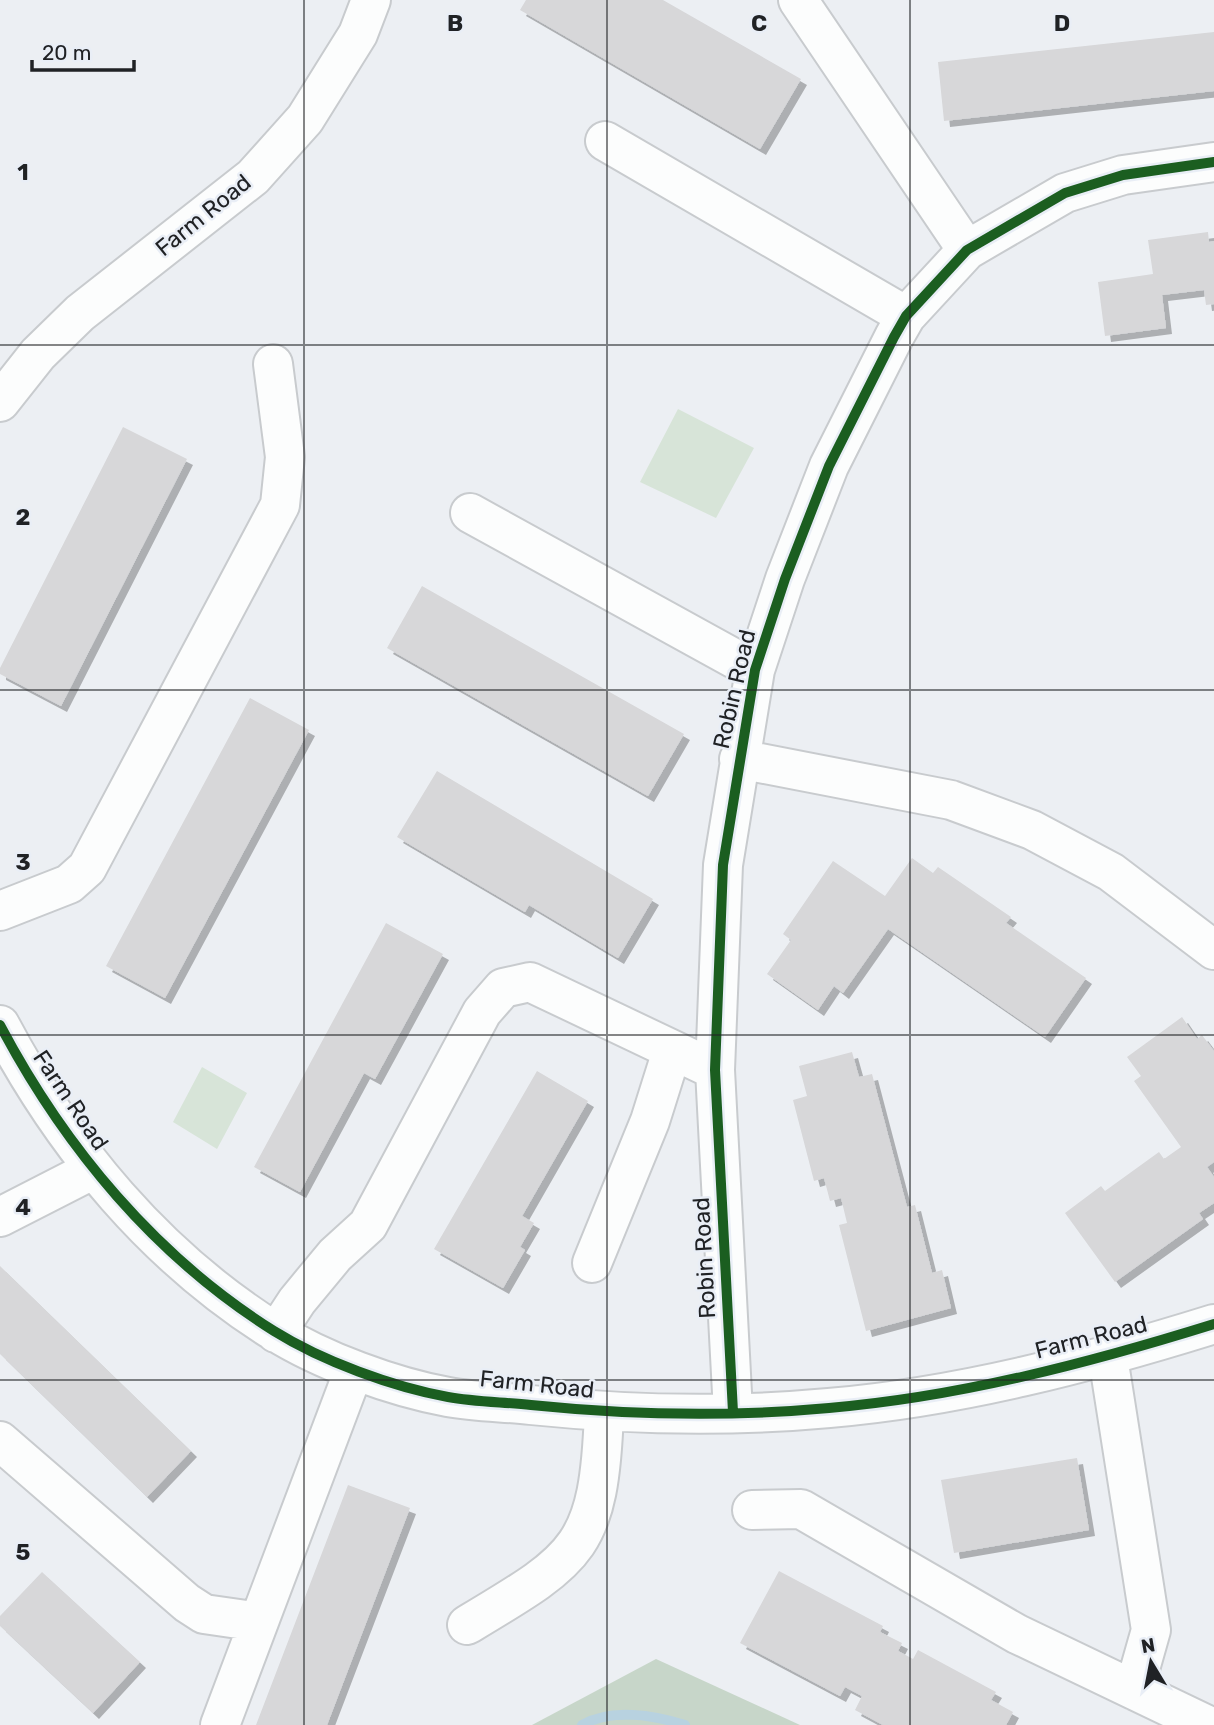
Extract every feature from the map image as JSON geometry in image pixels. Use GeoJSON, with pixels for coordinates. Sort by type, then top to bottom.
{"type":"FeatureCollection","features":[{"type":"Feature","properties":{"kind":"street","name":"Farm Road"},"geometry":{"type":"LineString","coordinates":[[0,402],[38,354],[80,313],[253,177],[305,119],[358,34],[371,0]]}},
{"type":"Feature","properties":{"kind":"street"},"geometry":{"type":"LineString","coordinates":[[798,0],[967,250]]}},
{"type":"Feature","properties":{"kind":"street"},"geometry":{"type":"LineString","coordinates":[[605,141],[906,316]]}},
{"type":"Feature","properties":{"kind":"street","name":"Robin Road"},"geometry":{"type":"LineString","coordinates":[[733,1412],[715,1070],[723,865],[755,670],[785,579],[829,466],[906,316],[967,250],[1065,193],[1123,175],[1214,162]]}},
{"type":"Feature","properties":{"kind":"street"},"geometry":{"type":"LineString","coordinates":[[0,911],[69,884],[88,868],[280,505],[285,457],[272,364]]}},
{"type":"Feature","properties":{"kind":"street"},"geometry":{"type":"LineString","coordinates":[[470,513],[755,670]]}},
{"type":"Feature","properties":{"kind":"street"},"geometry":{"type":"LineString","coordinates":[[739,758],[951,800],[1032,830],[1111,872],[1214,950]]}},
{"type":"Feature","properties":{"kind":"street"},"geometry":{"type":"LineString","coordinates":[[276,1333],[297,1301],[335,1255],[368,1225],[482,1012],[503,988],[530,982],[715,1070]]}},
{"type":"Feature","properties":{"kind":"street","name":"Farm Road"},"geometry":{"type":"LineString","coordinates":[[0,1025],[27,1076],[92,1170],[198,1277],[276,1333],[354,1370],[447,1397],[604,1412],[733,1412],[829,1408],[967,1388],[1108,1357],[1214,1324]]}},
{"type":"Feature","properties":{"kind":"street"},"geometry":{"type":"LineString","coordinates":[[592,1263],[650,1121],[672,1051]]}},
{"type":"Feature","properties":{"kind":"street"},"geometry":{"type":"LineString","coordinates":[[0,1217],[92,1170]]}},
{"type":"Feature","properties":{"kind":"street"},"geometry":{"type":"LineString","coordinates":[[1108,1357],[1151,1630],[1134,1690]]}},
{"type":"Feature","properties":{"kind":"street"},"geometry":{"type":"LineString","coordinates":[[220,1725],[354,1370]]}},
{"type":"Feature","properties":{"kind":"street"},"geometry":{"type":"LineString","coordinates":[[467,1625],[541,1580],[569,1556],[590,1522],[600,1481],[604,1412]]}},
{"type":"Feature","properties":{"kind":"street"},"geometry":{"type":"LineString","coordinates":[[0,1441],[204,1614],[259,1622]]}},
{"type":"Feature","properties":{"kind":"street"},"geometry":{"type":"LineString","coordinates":[[752,1510],[801,1509],[1017,1634],[1207,1725]]}},
{"type":"Feature","properties":{"kind":"shaded area"},"geometry":{"type":"Polygon","coordinates":[[[678,409],[754,448],[716,518],[640,482],[678,409]]]}},
{"type":"Feature","properties":{"kind":"shaded area"},"geometry":{"type":"Polygon","coordinates":[[[202,1067],[247,1093],[217,1149],[173,1122],[202,1067]]]}},
{"type":"Feature","properties":{"kind":"green space"},"geometry":{"type":"Polygon","coordinates":[[[656,1659],[800,1725],[532,1725],[656,1659]]]}},
{"type":"Feature","properties":{"kind":"building"},"geometry":{"type":"Polygon","coordinates":[[[526,0],[663,0],[801,79],[760,149],[520,10],[526,0]]]}},
{"type":"Feature","properties":{"kind":"building"},"geometry":{"type":"Polygon","coordinates":[[[1214,32],[1214,91],[944,121],[938,62],[1214,32]]]}},
{"type":"Feature","properties":{"kind":"building"},"geometry":{"type":"Polygon","coordinates":[[[1208,232],[1209,242],[1214,241],[1214,304],[1206,305],[1204,290],[1162,295],[1166,328],[1105,336],[1098,282],[1153,274],[1148,240],[1208,232]]]}},
{"type":"Feature","properties":{"kind":"building"},"geometry":{"type":"Polygon","coordinates":[[[123,427],[187,459],[61,706],[0,674],[0,668],[123,427]]]}},
{"type":"Feature","properties":{"kind":"building"},"geometry":{"type":"Polygon","coordinates":[[[422,586],[684,734],[648,796],[387,648],[422,586]]]}},
{"type":"Feature","properties":{"kind":"building"},"geometry":{"type":"Polygon","coordinates":[[[250,698],[309,730],[165,998],[106,966],[250,698]]]}},
{"type":"Feature","properties":{"kind":"building"},"geometry":{"type":"Polygon","coordinates":[[[437,771],[653,899],[618,958],[529,905],[525,912],[397,837],[437,771]]]}},
{"type":"Feature","properties":{"kind":"building"},"geometry":{"type":"Polygon","coordinates":[[[912,858],[933,873],[938,867],[1011,917],[1006,923],[1086,978],[1045,1037],[888,929],[843,993],[834,986],[818,1010],[767,974],[791,940],[783,934],[833,861],[885,896],[912,858]]]}},
{"type":"Feature","properties":{"kind":"building"},"geometry":{"type":"Polygon","coordinates":[[[386,923],[443,954],[375,1079],[364,1073],[300,1192],[254,1167],[386,923]]]}},
{"type":"Feature","properties":{"kind":"building"},"geometry":{"type":"Polygon","coordinates":[[[1182,1017],[1197,1039],[1202,1035],[1214,1051],[1214,1162],[1207,1167],[1214,1177],[1214,1203],[1199,1213],[1203,1219],[1115,1282],[1065,1213],[1101,1186],[1105,1191],[1159,1152],[1164,1159],[1181,1147],[1134,1081],[1141,1076],[1127,1057],[1182,1017]]]}},
{"type":"Feature","properties":{"kind":"building"},"geometry":{"type":"Polygon","coordinates":[[[852,1052],[859,1077],[872,1074],[907,1207],[915,1205],[932,1273],[942,1270],[951,1308],[866,1331],[839,1225],[847,1223],[841,1198],[830,1201],[824,1178],[814,1181],[793,1100],[807,1096],[799,1066],[852,1052]]]}},
{"type":"Feature","properties":{"kind":"building"},"geometry":{"type":"Polygon","coordinates":[[[537,1071],[588,1101],[522,1216],[534,1223],[520,1247],[525,1250],[503,1288],[434,1249],[537,1071]]]}},
{"type":"Feature","properties":{"kind":"building"},"geometry":{"type":"Polygon","coordinates":[[[0,1266],[191,1451],[147,1497],[0,1354],[0,1266]]]}},
{"type":"Feature","properties":{"kind":"building"},"geometry":{"type":"Polygon","coordinates":[[[1077,1458],[1089,1530],[954,1553],[941,1480],[1077,1458]]]}},
{"type":"Feature","properties":{"kind":"building"},"geometry":{"type":"Polygon","coordinates":[[[348,1485],[410,1508],[327,1725],[256,1725],[348,1485]]]}},
{"type":"Feature","properties":{"kind":"building"},"geometry":{"type":"Polygon","coordinates":[[[779,1571],[883,1626],[880,1632],[902,1643],[898,1651],[913,1659],[918,1650],[996,1692],[991,1700],[1013,1712],[1006,1725],[883,1725],[855,1710],[862,1696],[845,1687],[840,1696],[740,1643],[779,1571]]]}},
{"type":"Feature","properties":{"kind":"building"},"geometry":{"type":"Polygon","coordinates":[[[42,1572],[140,1662],[93,1713],[0,1626],[0,1616],[42,1572]]]}},
{"type":"Feature","properties":{"kind":"waterway"},"geometry":{"type":"LineString","coordinates":[[582,1725],[606,1716],[619,1715],[660,1718],[685,1725]]}},
{"type":"Feature","properties":{"kind":"cycle path"},"geometry":{"type":"LineString","coordinates":[[733,1412],[715,1070],[723,865],[755,670],[785,579],[829,466],[894,337],[906,316],[967,250],[1065,193],[1123,175],[1214,162]]}},
{"type":"Feature","properties":{"kind":"cycle path"},"geometry":{"type":"LineString","coordinates":[[0,1025],[54,1114],[84,1156],[117,1196],[191,1269],[231,1302],[293,1342],[358,1372],[427,1393],[479,1401],[643,1413],[755,1413],[829,1408],[975,1387],[1072,1365],[1214,1324]]}}]}
